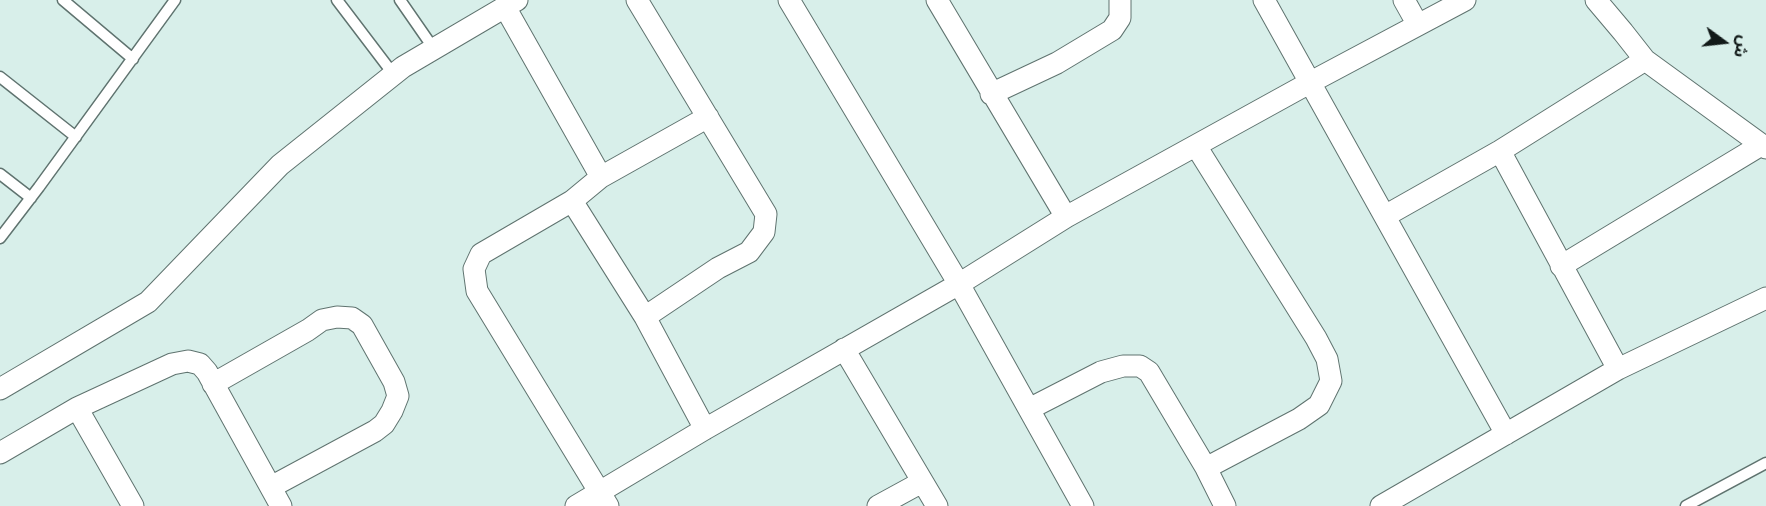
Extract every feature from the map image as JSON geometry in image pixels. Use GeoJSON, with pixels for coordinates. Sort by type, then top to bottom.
{"type":"FeatureCollection","features":[{"type":"Feature","properties":{"kind":"street"},"geometry":{"type":"LineString","coordinates":[[637,0],[766,214],[764,232],[749,252],[718,268],[645,317]]}},
{"type":"Feature","properties":{"kind":"street"},"geometry":{"type":"LineString","coordinates":[[789,0],[959,284],[1083,506]]}},
{"type":"Feature","properties":{"kind":"street"},"geometry":{"type":"LineString","coordinates":[[937,0],[1065,217]]}},
{"type":"Feature","properties":{"kind":"street"},"geometry":{"type":"LineString","coordinates":[[991,94],[1057,63],[1112,30],[1120,18],[1120,0]]}},
{"type":"Feature","properties":{"kind":"street"},"geometry":{"type":"LineString","coordinates":[[1264,0],[1506,435]]}},
{"type":"Feature","properties":{"kind":"street"},"geometry":{"type":"LineString","coordinates":[[1404,0],[1418,25]]}},
{"type":"Feature","properties":{"kind":"street"},"geometry":{"type":"LineString","coordinates":[[576,506],[605,499],[705,429],[959,284],[1065,217],[1465,0]]}},
{"type":"Feature","properties":{"kind":"street"},"geometry":{"type":"LineString","coordinates":[[1561,266],[1763,146],[1645,60],[1596,0]]}},
{"type":"Feature","properties":{"kind":"street"},"geometry":{"type":"LineString","coordinates":[[0,389],[148,302],[280,165],[394,75],[512,2],[601,177]]}},
{"type":"Feature","properties":{"kind":"street"},"geometry":{"type":"LineString","coordinates":[[1385,216],[1500,151],[1645,60]]}},
{"type":"Feature","properties":{"kind":"street"},"geometry":{"type":"LineString","coordinates":[[605,499],[477,291],[474,269],[481,254],[572,201],[601,177],[708,117]]}},
{"type":"Feature","properties":{"kind":"street"},"geometry":{"type":"LineString","coordinates":[[1196,146],[1316,338],[1328,359],[1331,381],[1319,405],[1299,419],[1206,468]]}},
{"type":"Feature","properties":{"kind":"street"},"geometry":{"type":"LineString","coordinates":[[1500,151],[1618,369]]}},
{"type":"Feature","properties":{"kind":"street"},"geometry":{"type":"LineString","coordinates":[[572,201],[645,317],[705,429]]}},
{"type":"Feature","properties":{"kind":"street"},"geometry":{"type":"LineString","coordinates":[[1381,506],[1618,369],[1766,298]]}},
{"type":"Feature","properties":{"kind":"street"},"geometry":{"type":"LineString","coordinates":[[213,384],[322,320],[337,317],[351,318],[362,325],[394,382],[398,396],[392,411],[384,424],[375,431],[271,487]]}},
{"type":"Feature","properties":{"kind":"street"},"geometry":{"type":"LineString","coordinates":[[844,350],[937,506]]}},
{"type":"Feature","properties":{"kind":"street"},"geometry":{"type":"LineString","coordinates":[[0,453],[77,408],[172,364],[188,361],[200,364],[207,372],[281,506]]}},
{"type":"Feature","properties":{"kind":"street"},"geometry":{"type":"LineString","coordinates":[[1029,409],[1101,372],[1123,366],[1140,366],[1149,372],[1206,468],[1225,506]]}},
{"type":"Feature","properties":{"kind":"street"},"geometry":{"type":"LineString","coordinates":[[77,408],[133,506]]}},
{"type":"Feature","properties":{"kind":"street"},"geometry":{"type":"LineString","coordinates":[[878,506],[922,482]]}},
{"type":"Feature","properties":{"kind":"lane"},"geometry":{"type":"LineString","coordinates":[[63,0],[133,59]]}},
{"type":"Feature","properties":{"kind":"lane"},"geometry":{"type":"LineString","coordinates":[[0,238],[175,0]]}},
{"type":"Feature","properties":{"kind":"lane"},"geometry":{"type":"LineString","coordinates":[[337,0],[394,75]]}},
{"type":"Feature","properties":{"kind":"lane"},"geometry":{"type":"LineString","coordinates":[[400,0],[434,49]]}},
{"type":"Feature","properties":{"kind":"lane"},"geometry":{"type":"LineString","coordinates":[[0,77],[76,136]]}},
{"type":"Feature","properties":{"kind":"lane"},"geometry":{"type":"LineString","coordinates":[[0,174],[31,198]]}},
{"type":"Feature","properties":{"kind":"lane"},"geometry":{"type":"LineString","coordinates":[[1686,506],[1766,463]]}}]}
